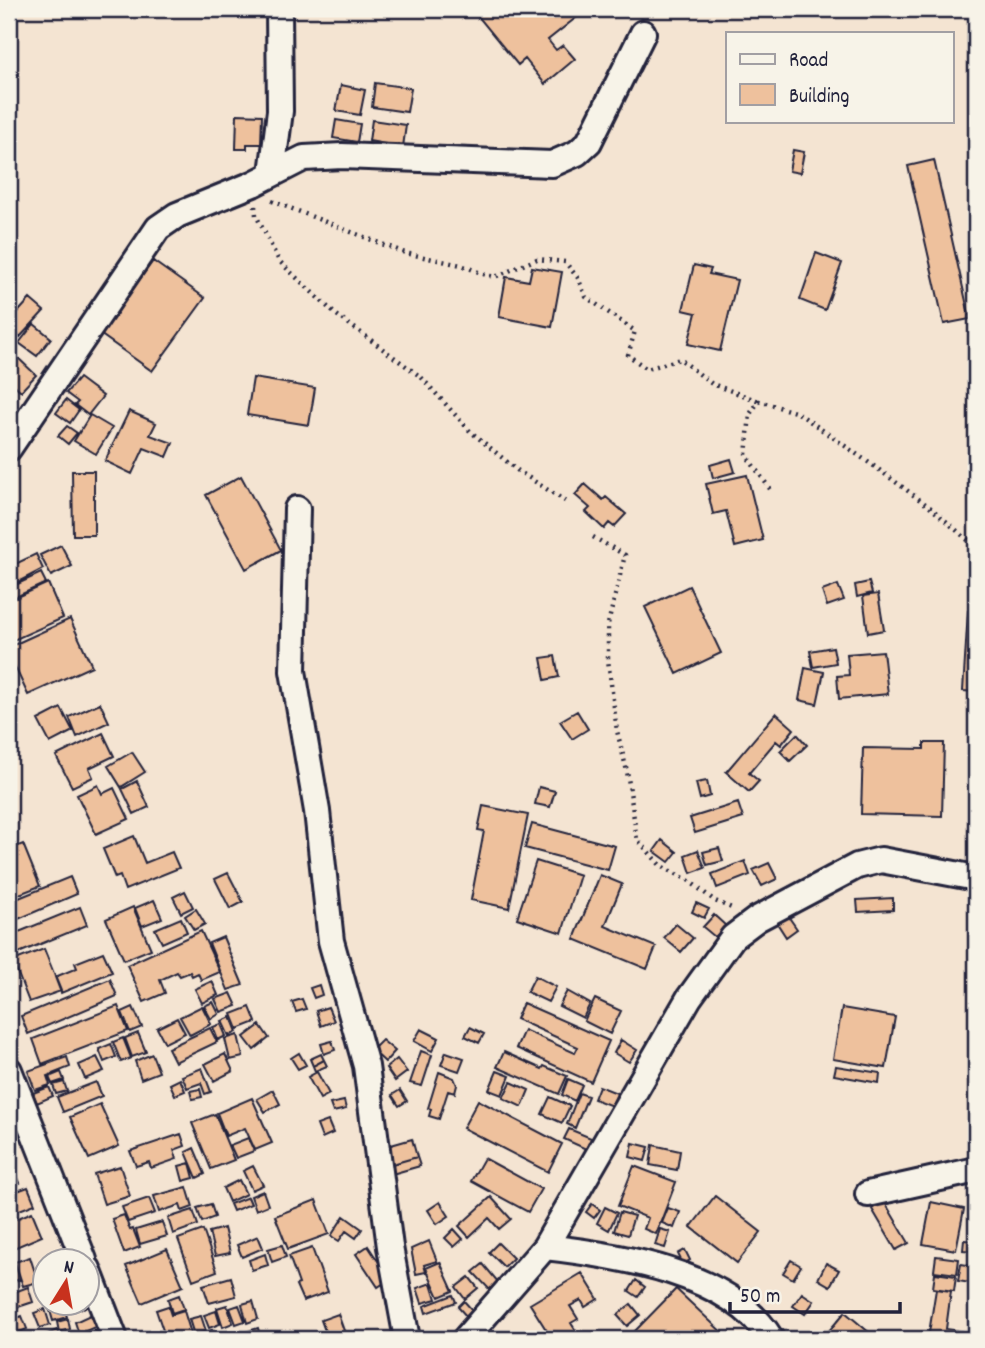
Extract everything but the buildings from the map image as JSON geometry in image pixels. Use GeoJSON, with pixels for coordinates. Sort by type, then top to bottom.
{"type":"FeatureCollection","features":[{"type":"Feature","properties":{"kind":"street"},"geometry":{"type":"LineString","coordinates":[[262,179],[280,110],[279,9]]}},
{"type":"Feature","properties":{"kind":"street"},"geometry":{"type":"LineString","coordinates":[[9,448],[158,228],[177,215],[262,179],[303,158],[552,164],[577,153],[589,142],[643,33]]}},
{"type":"Feature","properties":{"kind":"street"},"geometry":{"type":"LineString","coordinates":[[297,509],[293,671],[317,811],[331,941],[366,1066],[390,1247],[407,1339]]}},
{"type":"Feature","properties":{"kind":"street"},"geometry":{"type":"LineString","coordinates":[[465,1339],[545,1247],[690,998],[733,937],[757,919],[857,866],[881,860],[972,881]]}},
{"type":"Feature","properties":{"kind":"street"},"geometry":{"type":"LineString","coordinates":[[9,1070],[78,1246]]}},
{"type":"Feature","properties":{"kind":"street"},"geometry":{"type":"LineString","coordinates":[[868,1194],[976,1170]]}},
{"type":"Feature","properties":{"kind":"street"},"geometry":{"type":"LineString","coordinates":[[545,1247],[600,1253],[687,1278],[723,1293],[750,1314],[771,1339]]}},
{"type":"Feature","properties":{"kind":"street"},"geometry":{"type":"LineString","coordinates":[[102,1305],[115,1339]]}},
{"type":"Feature","properties":{"kind":"path"},"geometry":{"type":"LineString","coordinates":[[262,179],[272,201],[405,253],[461,265],[495,277],[537,259],[565,262],[578,278],[586,297],[635,331],[628,355],[647,369],[680,359],[712,384],[798,413],[931,508],[970,542],[976,551]]}},
{"type":"Feature","properties":{"kind":"path"},"geometry":{"type":"LineString","coordinates":[[262,179],[256,215],[279,261],[334,313],[421,377],[470,431],[507,463],[565,500]]}},
{"type":"Feature","properties":{"kind":"path"},"geometry":{"type":"LineString","coordinates":[[759,401],[750,414],[746,455],[770,489]]}},
{"type":"Feature","properties":{"kind":"path"},"geometry":{"type":"LineString","coordinates":[[593,537],[625,555],[608,624],[608,660],[617,731],[627,771],[637,839],[662,866],[688,880],[715,901],[757,919]]}}]}
